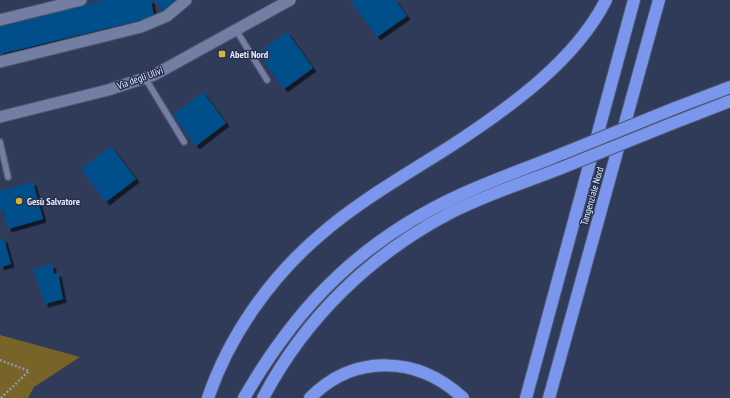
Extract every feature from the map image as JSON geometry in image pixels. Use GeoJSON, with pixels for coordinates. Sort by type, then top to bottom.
{"type":"FeatureCollection","features":[{"type":"Feature","properties":{"kind":"highway"},"geometry":{"type":"LineString","coordinates":[[208,398],[237,334],[266,292],[293,261],[319,236],[352,210],[489,121],[526,93],[553,68],[579,39],[606,0]]}},
{"type":"Feature","properties":{"kind":"highway","name":"Tangenziale Nord"},"geometry":{"type":"LineString","coordinates":[[526,398],[634,0]]}},
{"type":"Feature","properties":{"kind":"highway","name":"Tangenziale Nord"},"geometry":{"type":"LineString","coordinates":[[549,398],[659,0]]}},
{"type":"Feature","properties":{"kind":"highway"},"geometry":{"type":"LineString","coordinates":[[648,42],[663,0]]}},
{"type":"Feature","properties":{"kind":"highway"},"geometry":{"type":"LineString","coordinates":[[244,398],[274,350],[292,325],[324,288],[369,249],[408,222],[462,194],[730,87]]}},
{"type":"Feature","properties":{"kind":"highway"},"geometry":{"type":"LineString","coordinates":[[263,398],[287,356],[316,318],[349,284],[383,256],[426,226],[452,212],[559,168],[730,101]]}},
{"type":"Feature","properties":{"kind":"highway"},"geometry":{"type":"LineString","coordinates":[[310,398],[321,387],[339,376],[359,368],[378,365],[397,366],[421,372],[449,386],[463,398]]}},
{"type":"Feature","properties":{"kind":"street"},"geometry":{"type":"LineString","coordinates":[[0,20],[81,0]]}},
{"type":"Feature","properties":{"kind":"street"},"geometry":{"type":"LineString","coordinates":[[0,62],[141,26],[166,16],[186,0]]}},
{"type":"Feature","properties":{"kind":"street","name":"Via degli Ulivi"},"geometry":{"type":"LineString","coordinates":[[0,117],[108,90],[145,78],[189,57],[280,3],[290,0]]}},
{"type":"Feature","properties":{"kind":"lane"},"geometry":{"type":"LineString","coordinates":[[236,30],[267,80]]}},
{"type":"Feature","properties":{"kind":"lane"},"geometry":{"type":"LineString","coordinates":[[145,78],[184,142]]}},
{"type":"Feature","properties":{"kind":"lane"},"geometry":{"type":"LineString","coordinates":[[0,142],[8,177]]}},
{"type":"Feature","properties":{"kind":"path"},"geometry":{"type":"LineString","coordinates":[[0,360],[29,371],[1,398]]}},
{"type":"Feature","properties":{"kind":"shaded area"},"geometry":{"type":"Polygon","coordinates":[[[0,335],[80,357],[34,387],[28,398],[0,398],[0,335]]]}},
{"type":"Feature","properties":{"kind":"building"},"geometry":{"type":"Polygon","coordinates":[[[105,0],[151,0],[154,17],[0,54],[0,27],[105,0]]]}},
{"type":"Feature","properties":{"kind":"building"},"geometry":{"type":"Polygon","coordinates":[[[154,0],[177,0],[163,11],[154,0]]]}},
{"type":"Feature","properties":{"kind":"building"},"geometry":{"type":"Polygon","coordinates":[[[395,0],[407,16],[377,37],[351,1],[395,0]]]}},
{"type":"Feature","properties":{"kind":"building"},"geometry":{"type":"Polygon","coordinates":[[[287,32],[313,68],[284,89],[258,53],[287,32]]]}},
{"type":"Feature","properties":{"kind":"building"},"geometry":{"type":"Polygon","coordinates":[[[203,92],[226,123],[196,146],[173,115],[203,92]]]}},
{"type":"Feature","properties":{"kind":"building"},"geometry":{"type":"Polygon","coordinates":[[[111,146],[136,179],[106,202],[81,169],[111,146]]]}},
{"type":"Feature","properties":{"kind":"building","name":"Gesù Salvatore"},"geometry":{"type":"Polygon","coordinates":[[[33,182],[43,219],[8,229],[3,210],[0,211],[0,191],[33,182]]]}},
{"type":"Feature","properties":{"kind":"building"},"geometry":{"type":"Polygon","coordinates":[[[4,239],[11,264],[0,267],[0,240],[4,239]]]}},
{"type":"Feature","properties":{"kind":"building"},"geometry":{"type":"Polygon","coordinates":[[[52,264],[54,274],[58,273],[63,299],[45,304],[33,269],[52,264]]]}},
{"type":"Feature","properties":{"kind":"place","name":"Abeti Nord"},"geometry":{"type":"Point","coordinates":[222,54]}},
{"type":"Feature","properties":{"kind":"place","name":"Gesù Salvatore"},"geometry":{"type":"Point","coordinates":[19,201]}}]}
